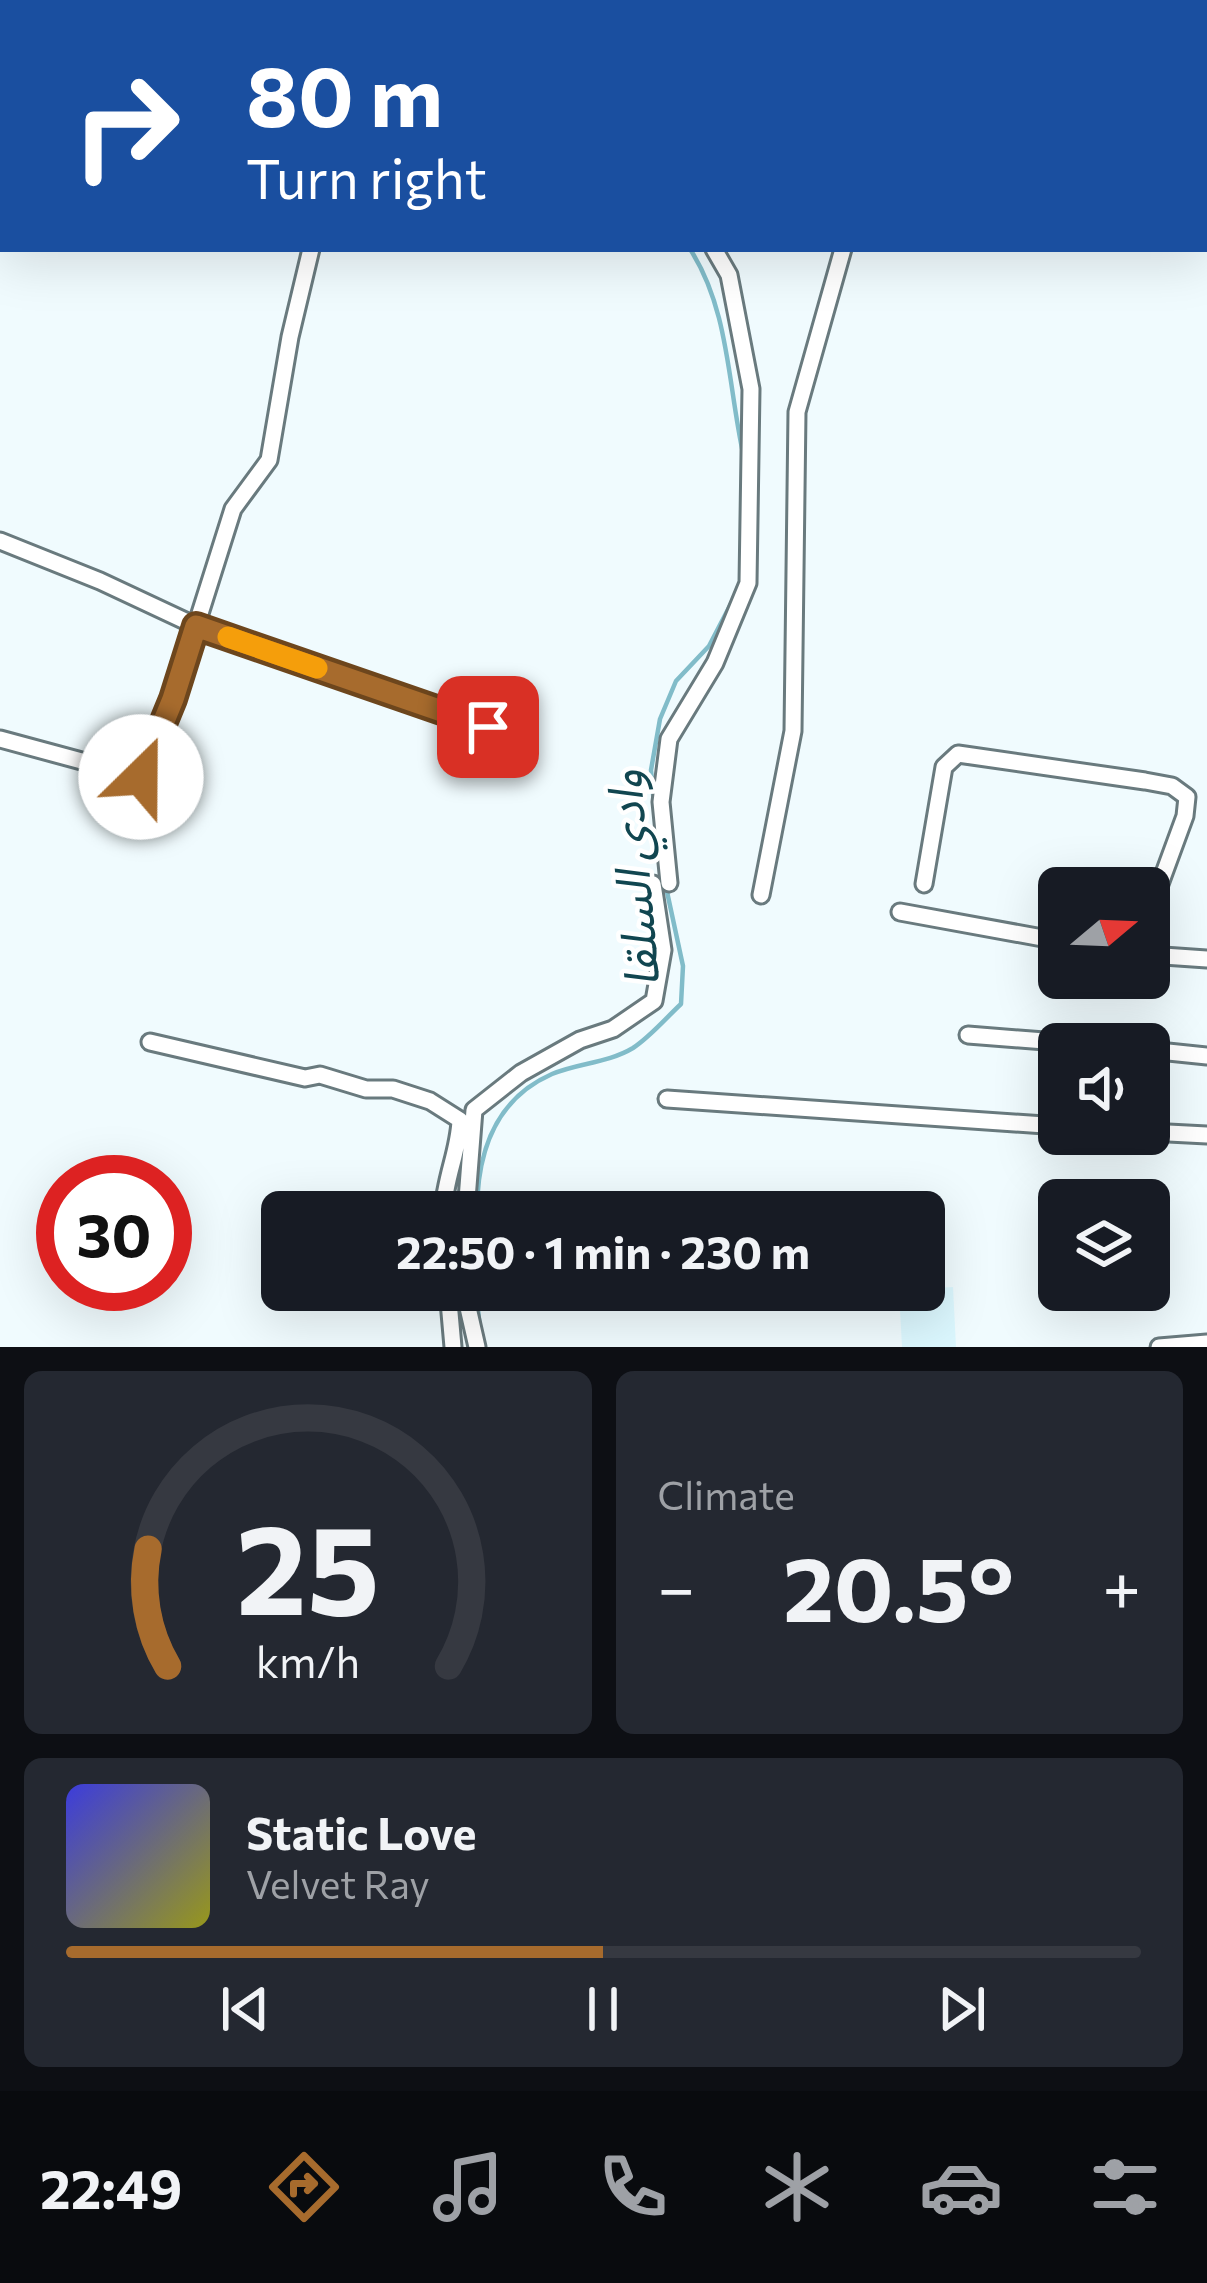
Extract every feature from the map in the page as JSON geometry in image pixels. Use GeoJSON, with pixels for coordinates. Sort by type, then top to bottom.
{"type":"FeatureCollection","features":[{"type":"Feature","properties":{"kind":"street"},"geometry":{"type":"LineString","coordinates":[[0,740],[141,777],[173,699],[233,509],[269,460],[310,252]]}},
{"type":"Feature","properties":{"kind":"street"},"geometry":{"type":"LineString","coordinates":[[468,1191],[474,1110],[521,1073],[580,1040],[613,1030],[654,1001],[663,950],[661,802],[669,739],[715,663],[748,584],[751,388],[729,275],[715,252]]}},
{"type":"Feature","properties":{"kind":"street"},"geometry":{"type":"LineString","coordinates":[[761,895],[793,731],[797,412],[842,252]]}},
{"type":"Feature","properties":{"kind":"street"},"geometry":{"type":"LineString","coordinates":[[0,541],[196,626],[526,741]]}},
{"type":"Feature","properties":{"kind":"street"},"geometry":{"type":"LineString","coordinates":[[924,884],[944,767],[958,754],[1172,787],[1187,797],[1166,867]]}},
{"type":"Feature","properties":{"kind":"street"},"geometry":{"type":"LineString","coordinates":[[900,912],[1038,937]]}},
{"type":"Feature","properties":{"kind":"street"},"geometry":{"type":"LineString","coordinates":[[1170,956],[1207,959]]}},
{"type":"Feature","properties":{"kind":"street"},"geometry":{"type":"LineString","coordinates":[[968,1035],[1038,1040]]}},
{"type":"Feature","properties":{"kind":"street"},"geometry":{"type":"LineString","coordinates":[[150,1042],[305,1078],[320,1076],[366,1089],[393,1090],[441,1107],[460,1120],[444,1191]]}},
{"type":"Feature","properties":{"kind":"street"},"geometry":{"type":"LineString","coordinates":[[1170,1052],[1207,1056]]}},
{"type":"Feature","properties":{"kind":"street"},"geometry":{"type":"LineString","coordinates":[[667,1099],[1038,1125]]}},
{"type":"Feature","properties":{"kind":"street"},"geometry":{"type":"LineString","coordinates":[[1170,1133],[1207,1135]]}},
{"type":"Feature","properties":{"kind":"street"},"geometry":{"type":"LineString","coordinates":[[450,1311],[453,1347]]}},
{"type":"Feature","properties":{"kind":"street"},"geometry":{"type":"LineString","coordinates":[[469,1311],[477,1347]]}},
{"type":"Feature","properties":{"kind":"street"},"geometry":{"type":"LineString","coordinates":[[1159,1347],[1207,1343]]}},
{"type":"Feature","properties":{"kind":"shaded area"},"geometry":{"type":"Polygon","coordinates":[[[945,1287],[953,1287],[956,1347],[902,1347],[900,1311],[945,1311],[945,1287]]]}},
{"type":"Feature","properties":{"kind":"waterway","name":"وادي السلقا"},"geometry":{"type":"LineString","coordinates":[[692,252],[720,322],[743,453]]}},
{"type":"Feature","properties":{"kind":"waterway","name":"وادي السلقا"},"geometry":{"type":"LineString","coordinates":[[654,805],[651,770],[660,719],[676,681],[709,646],[736,594]]}},
{"type":"Feature","properties":{"kind":"waterway","name":"وادي السلقا"},"geometry":{"type":"LineString","coordinates":[[478,1191],[493,1130],[516,1098],[552,1074],[633,1048],[681,1004],[683,966],[666,887]]}},
{"type":"Feature","properties":{"kind":"waterway","name":"وادي السلقا"},"geometry":{"type":"LineString","coordinates":[[478,1311],[480,1329]]}},
{"type":"Feature","properties":{"kind":"slow traffic"},"geometry":{"type":"LineString","coordinates":[[228,637],[317,668]]}},
{"type":"Feature","properties":{"kind":"route"},"geometry":{"type":"LineString","coordinates":[[141,777],[196,626],[488,727]]}}]}
